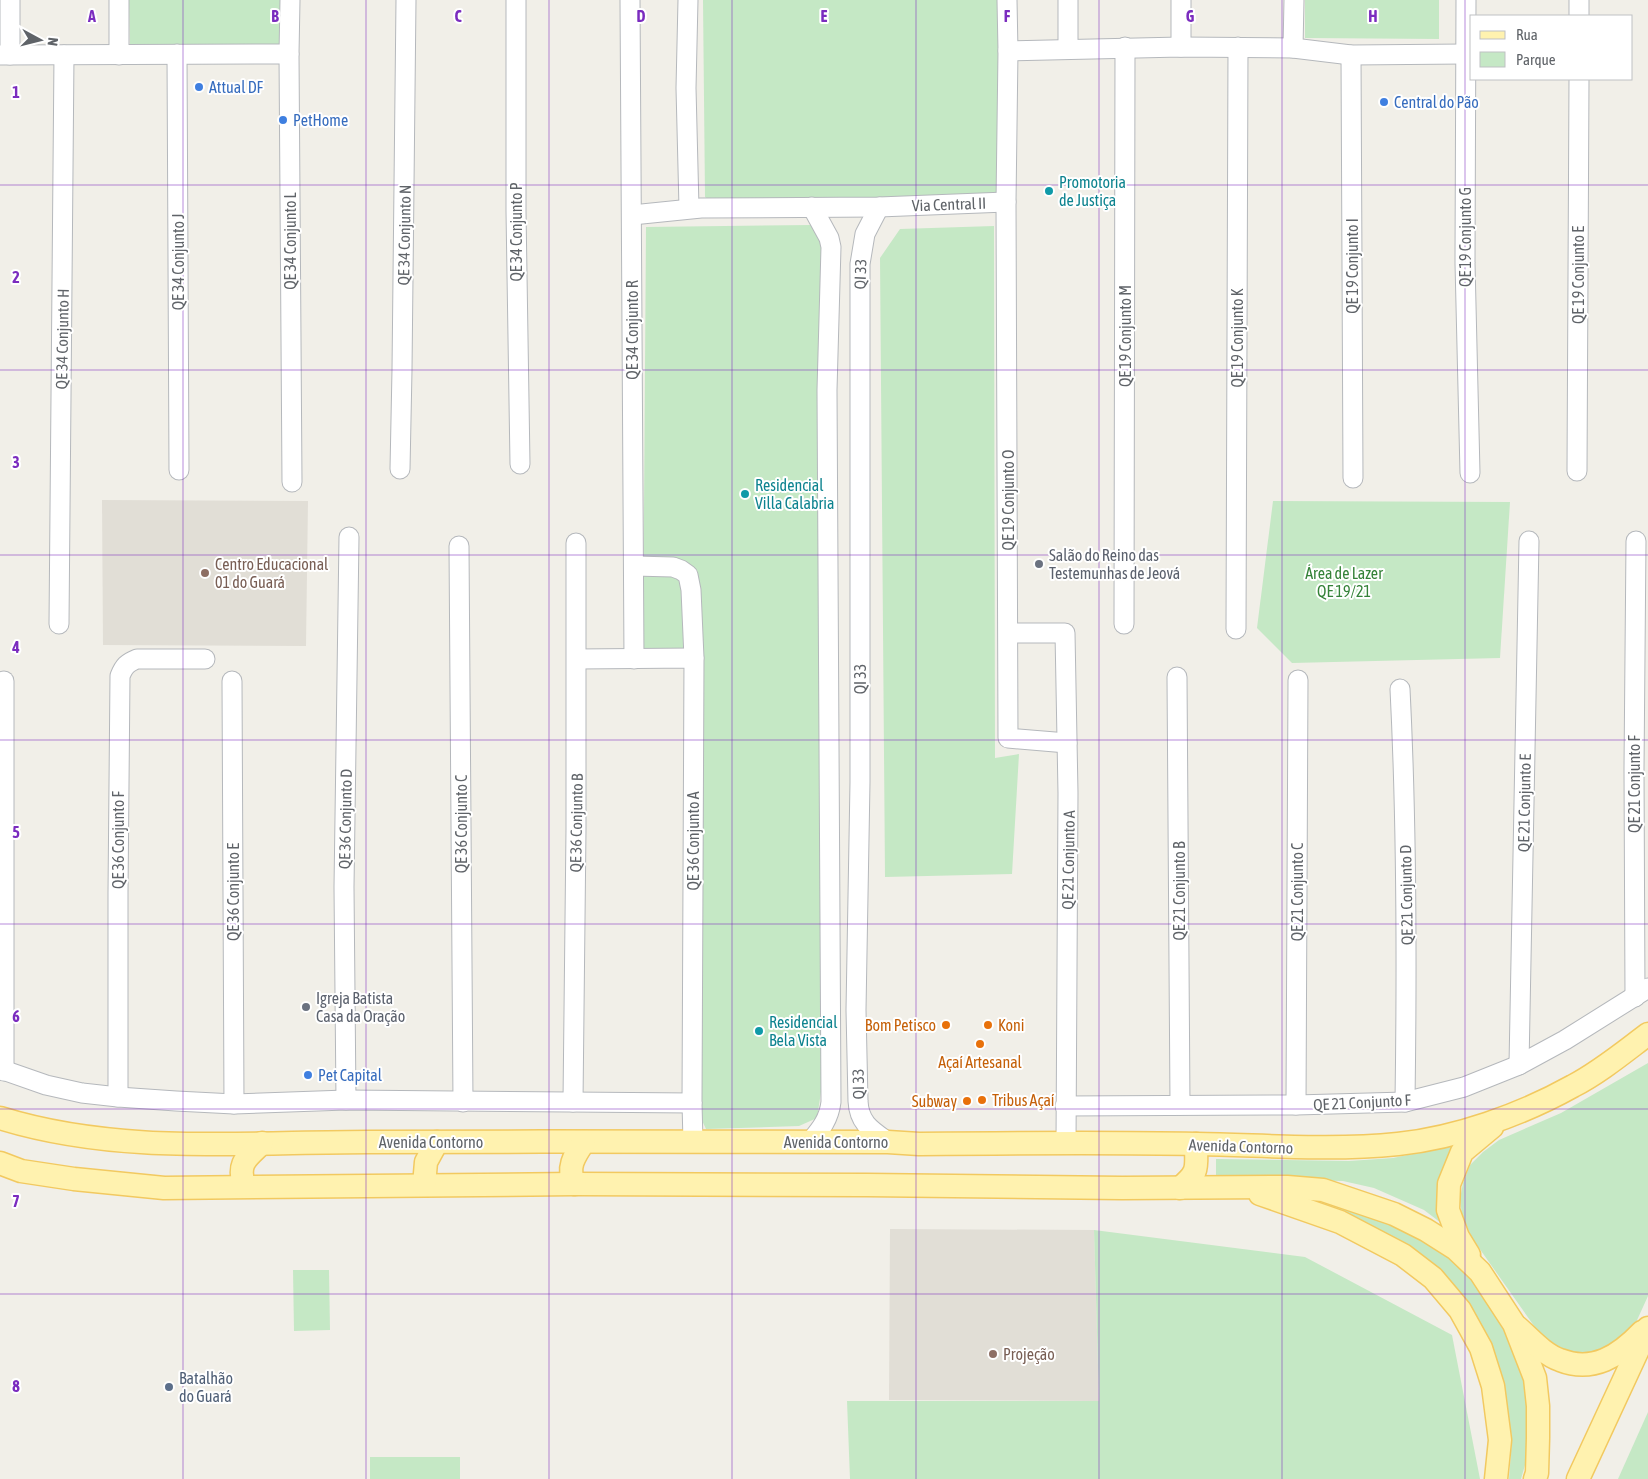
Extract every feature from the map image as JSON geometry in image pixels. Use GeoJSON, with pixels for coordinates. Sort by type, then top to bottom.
{"type":"FeatureCollection","features":[{"type":"Feature","properties":{"kind":"main road","name":"Avenida Contorno"},"geometry":{"type":"LineString","coordinates":[[0,1118],[28,1127],[84,1137],[168,1143],[888,1142],[919,1144],[1196,1144],[1291,1148],[1345,1147],[1398,1144],[1445,1136],[1501,1120],[1573,1086],[1608,1064],[1648,1034]]}},
{"type":"Feature","properties":{"kind":"main road"},"geometry":{"type":"LineString","coordinates":[[1501,1120],[1462,1152],[1449,1184],[1448,1210],[1458,1237],[1514,1324],[1535,1378],[1538,1406],[1537,1473],[1535,1479]]}},
{"type":"Feature","properties":{"kind":"main road"},"geometry":{"type":"LineString","coordinates":[[424,1185],[426,1162],[437,1142]]}},
{"type":"Feature","properties":{"kind":"main road"},"geometry":{"type":"LineString","coordinates":[[576,1184],[572,1179],[570,1171],[576,1154],[584,1142]]}},
{"type":"Feature","properties":{"kind":"main road"},"geometry":{"type":"LineString","coordinates":[[244,1186],[242,1178],[243,1162],[262,1143]]}},
{"type":"Feature","properties":{"kind":"main road"},"geometry":{"type":"LineString","coordinates":[[1180,1188],[1192,1178],[1196,1170],[1196,1144]]}},
{"type":"Feature","properties":{"kind":"main road"},"geometry":{"type":"LineString","coordinates":[[0,1163],[21,1171],[116,1184],[164,1188],[576,1184],[1287,1187],[1323,1190],[1394,1214],[1426,1230],[1456,1249],[1480,1272]]}},
{"type":"Feature","properties":{"kind":"main road"},"geometry":{"type":"LineString","coordinates":[[1242,1188],[1340,1222],[1403,1255],[1433,1278],[1460,1310],[1481,1348],[1493,1386],[1500,1440],[1496,1479]]}},
{"type":"Feature","properties":{"kind":"main road"},"geometry":{"type":"LineString","coordinates":[[1514,1324],[1541,1349],[1559,1360],[1583,1365],[1603,1362],[1627,1348],[1648,1327]]}},
{"type":"Feature","properties":{"kind":"main road"},"geometry":{"type":"LineString","coordinates":[[1578,1479],[1648,1327]]}},
{"type":"Feature","properties":{"kind":"street"},"geometry":{"type":"LineString","coordinates":[[10,0],[5,55],[289,54]]}},
{"type":"Feature","properties":{"kind":"street"},"geometry":{"type":"LineString","coordinates":[[119,0],[119,55]]}},
{"type":"Feature","properties":{"kind":"street","name":"QE 34 Conjunto L"},"geometry":{"type":"LineString","coordinates":[[290,0],[292,482]]}},
{"type":"Feature","properties":{"kind":"street","name":"QE 34 Conjunto N"},"geometry":{"type":"LineString","coordinates":[[400,469],[406,0]]}},
{"type":"Feature","properties":{"kind":"street","name":"QE 34 Conjunto P"},"geometry":{"type":"LineString","coordinates":[[516,0],[516,211],[520,464]]}},
{"type":"Feature","properties":{"kind":"street","name":"QE 34 Conjunto R"},"geometry":{"type":"LineString","coordinates":[[630,0],[634,659]]}},
{"type":"Feature","properties":{"kind":"street"},"geometry":{"type":"LineString","coordinates":[[688,0],[686,88],[689,208]]}},
{"type":"Feature","properties":{"kind":"street","name":"Via Central II"},"geometry":{"type":"LineString","coordinates":[[632,215],[689,208],[879,207],[1006,202],[1007,0]]}},
{"type":"Feature","properties":{"kind":"street"},"geometry":{"type":"LineString","coordinates":[[1068,0],[1068,49]]}},
{"type":"Feature","properties":{"kind":"street"},"geometry":{"type":"LineString","coordinates":[[1181,0],[1181,47]]}},
{"type":"Feature","properties":{"kind":"street"},"geometry":{"type":"LineString","coordinates":[[1292,48],[1294,0]]}},
{"type":"Feature","properties":{"kind":"street","name":"QE 19 Conjunto G"},"geometry":{"type":"LineString","coordinates":[[1466,0],[1465,263],[1470,473]]}},
{"type":"Feature","properties":{"kind":"street"},"geometry":{"type":"LineString","coordinates":[[1579,0],[1579,15]]}},
{"type":"Feature","properties":{"kind":"street","name":"QE 19 Conjunto M"},"geometry":{"type":"LineString","coordinates":[[1124,624],[1125,47]]}},
{"type":"Feature","properties":{"kind":"street"},"geometry":{"type":"LineString","coordinates":[[1008,51],[1181,47],[1292,48],[1351,55],[1465,54]]}},
{"type":"Feature","properties":{"kind":"street","name":"QE 19 Conjunto K"},"geometry":{"type":"LineString","coordinates":[[1236,629],[1238,48]]}},
{"type":"Feature","properties":{"kind":"street","name":"QE 34 Conjunto J"},"geometry":{"type":"LineString","coordinates":[[177,54],[179,470]]}},
{"type":"Feature","properties":{"kind":"street","name":"QE 34 Conjunto H"},"geometry":{"type":"LineString","coordinates":[[59,624],[64,55]]}},
{"type":"Feature","properties":{"kind":"street","name":"QE 19 Conjunto I"},"geometry":{"type":"LineString","coordinates":[[1351,55],[1353,478]]}},
{"type":"Feature","properties":{"kind":"street","name":"QE 19 Conjunto E"},"geometry":{"type":"LineString","coordinates":[[1577,471],[1579,80]]}},
{"type":"Feature","properties":{"kind":"street","name":"QE 19 Conjunto O"},"geometry":{"type":"LineString","coordinates":[[1006,202],[1008,738],[1067,743]]}},
{"type":"Feature","properties":{"kind":"street","name":"QI 33"},"geometry":{"type":"LineString","coordinates":[[810,1142],[824,1125],[830,1111],[827,390],[831,247],[829,238],[812,207]]}},
{"type":"Feature","properties":{"kind":"street","name":"QI 33"},"geometry":{"type":"LineString","coordinates":[[879,207],[865,234],[860,264],[860,772],[856,1010],[860,1115],[863,1122],[888,1142]]}},
{"type":"Feature","properties":{"kind":"street"},"geometry":{"type":"LineString","coordinates":[[827,390],[860,390]]}},
{"type":"Feature","properties":{"kind":"street","name":"QE 36 Conjunto D"},"geometry":{"type":"LineString","coordinates":[[346,1100],[344,887],[349,537]]}},
{"type":"Feature","properties":{"kind":"street","name":"QE 21 Conjunto E"},"geometry":{"type":"LineString","coordinates":[[1519,1064],[1529,541]]}},
{"type":"Feature","properties":{"kind":"street","name":"QE 21 Conjunto F"},"geometry":{"type":"LineString","coordinates":[[1065,1106],[1296,1105],[1405,1102],[1464,1087],[1519,1064],[1565,1040],[1642,993],[1634,769],[1636,541]]}},
{"type":"Feature","properties":{"kind":"street","name":"QE 36 Conjunto B"},"geometry":{"type":"LineString","coordinates":[[573,1102],[577,658],[576,543]]}},
{"type":"Feature","properties":{"kind":"street","name":"QE 36 Conjunto C"},"geometry":{"type":"LineString","coordinates":[[459,546],[463,1102]]}},
{"type":"Feature","properties":{"kind":"street","name":"QE 36 Conjunto A"},"geometry":{"type":"LineString","coordinates":[[634,566],[673,567],[681,570],[688,575],[692,590],[694,658],[693,1142]]}},
{"type":"Feature","properties":{"kind":"street","name":"QE 21 Conjunto A"},"geometry":{"type":"LineString","coordinates":[[1008,633],[1065,633],[1068,793],[1066,1144]]}},
{"type":"Feature","properties":{"kind":"street"},"geometry":{"type":"LineString","coordinates":[[577,658],[694,658]]}},
{"type":"Feature","properties":{"kind":"street","name":"QE 36 Conjunto F"},"geometry":{"type":"LineString","coordinates":[[118,1097],[120,676],[123,667],[137,659],[206,659]]}},
{"type":"Feature","properties":{"kind":"street","name":"QE 21 Conjunto B"},"geometry":{"type":"LineString","coordinates":[[1177,677],[1180,1106]]}},
{"type":"Feature","properties":{"kind":"street","name":"QE 21 Conjunto C"},"geometry":{"type":"LineString","coordinates":[[1296,1105],[1298,680]]}},
{"type":"Feature","properties":{"kind":"street"},"geometry":{"type":"LineString","coordinates":[[4,681],[2,1070],[55,1087],[82,1093],[234,1104],[346,1100],[692,1103]]}},
{"type":"Feature","properties":{"kind":"street","name":"QE 36 Conjunto E"},"geometry":{"type":"LineString","coordinates":[[232,681],[234,1104]]}},
{"type":"Feature","properties":{"kind":"street","name":"QE 21 Conjunto D"},"geometry":{"type":"LineString","coordinates":[[1400,689],[1404,773],[1406,896],[1405,1102]]}},
{"type":"Feature","properties":{"kind":"street"},"geometry":{"type":"LineString","coordinates":[[830,1009],[856,1010]]}},
{"type":"Feature","properties":{"kind":"shaded area","name":"Centro Educacional 01 do Guará"},"geometry":{"type":"Polygon","coordinates":[[[102,500],[308,501],[306,646],[103,645],[102,500]]]}},
{"type":"Feature","properties":{"kind":"shaded area","name":"Projeção"},"geometry":{"type":"Polygon","coordinates":[[[890,1229],[1094,1230],[1099,1401],[889,1400],[890,1229]]]}},
{"type":"Feature","properties":{"kind":"green space"},"geometry":{"type":"Polygon","coordinates":[[[129,0],[284,0],[283,44],[130,44],[129,0]]]}},
{"type":"Feature","properties":{"kind":"green space"},"geometry":{"type":"Polygon","coordinates":[[[703,0],[1003,0],[1005,192],[989,204],[715,204],[705,197],[703,0]]]}},
{"type":"Feature","properties":{"kind":"green space"},"geometry":{"type":"Polygon","coordinates":[[[1305,0],[1439,0],[1439,39],[1305,38],[1305,0]]]}},
{"type":"Feature","properties":{"kind":"green space"},"geometry":{"type":"Polygon","coordinates":[[[812,225],[825,248],[821,1092],[817,1118],[799,1126],[706,1129],[699,1114],[703,648],[643,651],[646,227],[812,225]]]}},
{"type":"Feature","properties":{"kind":"green space"},"geometry":{"type":"Polygon","coordinates":[[[994,226],[995,758],[1019,754],[1012,874],[885,877],[880,258],[900,229],[994,226]]]}},
{"type":"Feature","properties":{"kind":"green space","name":"Área de Lazer QE 19/21"},"geometry":{"type":"Polygon","coordinates":[[[1273,501],[1510,502],[1500,658],[1292,663],[1257,628],[1273,501]]]}},
{"type":"Feature","properties":{"kind":"green space"},"geometry":{"type":"Polygon","coordinates":[[[1648,1063],[1648,1296],[1633,1329],[1612,1352],[1574,1357],[1544,1340],[1472,1238],[1462,1215],[1460,1199],[1463,1183],[1470,1165],[1499,1140],[1561,1113],[1648,1063]]]}},
{"type":"Feature","properties":{"kind":"green space"},"geometry":{"type":"Polygon","coordinates":[[[1464,1143],[1445,1226],[1424,1210],[1374,1188],[1343,1181],[1216,1178],[1216,1159],[1349,1161],[1393,1158],[1464,1143]]]}},
{"type":"Feature","properties":{"kind":"green space"},"geometry":{"type":"Polygon","coordinates":[[[1325,1202],[1361,1209],[1428,1241],[1458,1264],[1485,1294],[1509,1333],[1527,1374],[1531,1444],[1521,1479],[1509,1479],[1512,1438],[1497,1362],[1484,1330],[1463,1298],[1298,1203],[1325,1202]]]}},
{"type":"Feature","properties":{"kind":"green space"},"geometry":{"type":"Polygon","coordinates":[[[1094,1230],[1305,1257],[1452,1335],[1480,1479],[850,1479],[847,1401],[1099,1401],[1094,1230]]]}},
{"type":"Feature","properties":{"kind":"green space"},"geometry":{"type":"Polygon","coordinates":[[[293,1270],[329,1270],[330,1330],[294,1331],[293,1270]]]}},
{"type":"Feature","properties":{"kind":"green space"},"geometry":{"type":"Polygon","coordinates":[[[1648,1412],[1648,1479],[1618,1479],[1648,1412]]]}},
{"type":"Feature","properties":{"kind":"green space"},"geometry":{"type":"Polygon","coordinates":[[[370,1457],[460,1457],[460,1479],[370,1479],[370,1457]]]}},
{"type":"Feature","properties":{"kind":"place","name":"Attual DF"},"geometry":{"type":"Point","coordinates":[199,87]}},
{"type":"Feature","properties":{"kind":"place","name":"Central do Pão"},"geometry":{"type":"Point","coordinates":[1384,102]}},
{"type":"Feature","properties":{"kind":"place","name":"PetHome"},"geometry":{"type":"Point","coordinates":[283,120]}},
{"type":"Feature","properties":{"kind":"place","name":"Promotoria de Justiça"},"geometry":{"type":"Point","coordinates":[1049,191]}},
{"type":"Feature","properties":{"kind":"place","name":"Residencial Villa Calabria"},"geometry":{"type":"Point","coordinates":[745,494]}},
{"type":"Feature","properties":{"kind":"place","name":"Salão do Reino das Testemunhas de Jeová"},"geometry":{"type":"Point","coordinates":[1039,564]}},
{"type":"Feature","properties":{"kind":"place","name":"Centro Educacional 01 do Guará"},"geometry":{"type":"Point","coordinates":[205,573]}},
{"type":"Feature","properties":{"kind":"place","name":"Igreja Batista Casa da Oração"},"geometry":{"type":"Point","coordinates":[306,1007]}},
{"type":"Feature","properties":{"kind":"place","name":"Bom Petisco"},"geometry":{"type":"Point","coordinates":[946,1025]}},
{"type":"Feature","properties":{"kind":"place","name":"Koni"},"geometry":{"type":"Point","coordinates":[988,1025]}},
{"type":"Feature","properties":{"kind":"place","name":"Residencial Bela Vista"},"geometry":{"type":"Point","coordinates":[759,1031]}},
{"type":"Feature","properties":{"kind":"place","name":"Açaí Artesanal"},"geometry":{"type":"Point","coordinates":[980,1044]}},
{"type":"Feature","properties":{"kind":"place","name":"Pet Capital"},"geometry":{"type":"Point","coordinates":[308,1075]}},
{"type":"Feature","properties":{"kind":"place","name":"Tribus Açaí"},"geometry":{"type":"Point","coordinates":[982,1100]}},
{"type":"Feature","properties":{"kind":"place","name":"Subway"},"geometry":{"type":"Point","coordinates":[967,1101]}},
{"type":"Feature","properties":{"kind":"place","name":"Projeção"},"geometry":{"type":"Point","coordinates":[993,1354]}},
{"type":"Feature","properties":{"kind":"place","name":"Batalhão do Guará"},"geometry":{"type":"Point","coordinates":[169,1387]}}]}
